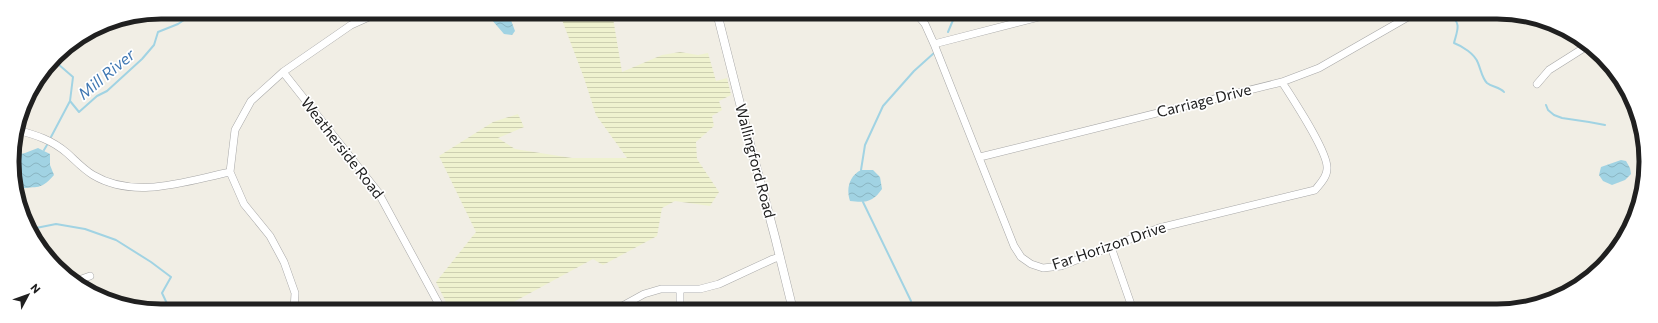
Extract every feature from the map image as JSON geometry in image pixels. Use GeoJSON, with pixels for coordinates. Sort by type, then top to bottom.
{"type":"FeatureCollection","features":[{"type":"Feature","properties":{"kind":"street"},"geometry":{"type":"LineString","coordinates":[[294,304],[295,293],[284,262],[270,236],[244,204],[230,172],[235,130],[251,101],[283,72],[351,25],[364,19]]}},
{"type":"Feature","properties":{"kind":"street","name":"Wallingford Road"},"geometry":{"type":"LineString","coordinates":[[720,19],[792,304]]}},
{"type":"Feature","properties":{"kind":"street","name":"Far Horizon Drive"},"geometry":{"type":"LineString","coordinates":[[921,19],[925,24],[934,44],[1014,246],[1021,257],[1031,264],[1043,268],[1061,266],[1159,228],[1315,190],[1325,177],[1328,170],[1327,163],[1314,134],[1282,82]]}},
{"type":"Feature","properties":{"kind":"street"},"geometry":{"type":"LineString","coordinates":[[934,44],[1032,19]]}},
{"type":"Feature","properties":{"kind":"street","name":"Carriage Drive"},"geometry":{"type":"LineString","coordinates":[[980,157],[1282,82],[1319,68],[1405,19]]}},
{"type":"Feature","properties":{"kind":"street"},"geometry":{"type":"LineString","coordinates":[[1537,84],[1549,70],[1583,48]]}},
{"type":"Feature","properties":{"kind":"street","name":"Weatherside Road"},"geometry":{"type":"LineString","coordinates":[[283,72],[378,192],[439,304]]}},
{"type":"Feature","properties":{"kind":"street"},"geometry":{"type":"LineString","coordinates":[[23,131],[38,135],[54,144],[92,175],[108,183],[127,187],[143,188],[161,186],[230,172]]}},
{"type":"Feature","properties":{"kind":"street"},"geometry":{"type":"LineString","coordinates":[[1112,247],[1131,304]]}},
{"type":"Feature","properties":{"kind":"street"},"geometry":{"type":"LineString","coordinates":[[626,304],[644,294],[661,289],[700,289],[719,284],[780,257]]}},
{"type":"Feature","properties":{"kind":"street"},"geometry":{"type":"LineString","coordinates":[[81,279],[90,276]]}},
{"type":"Feature","properties":{"kind":"street"},"geometry":{"type":"LineString","coordinates":[[680,290],[680,304]]}},
{"type":"Feature","properties":{"kind":"green space"},"geometry":{"type":"Polygon","coordinates":[[[562,19],[613,19],[622,72],[662,55],[680,52],[698,55],[708,53],[716,81],[727,78],[731,95],[719,101],[722,110],[712,116],[714,126],[696,142],[697,159],[719,192],[710,206],[675,201],[662,208],[657,236],[603,265],[593,259],[510,304],[447,304],[436,282],[476,232],[439,156],[493,122],[518,114],[524,127],[498,138],[515,149],[572,158],[627,158],[596,115],[562,19]]]}},
{"type":"Feature","properties":{"kind":"water"},"geometry":{"type":"Polygon","coordinates":[[[491,19],[511,19],[515,31],[512,35],[504,34],[491,19]]]}},
{"type":"Feature","properties":{"kind":"water"},"geometry":{"type":"Polygon","coordinates":[[[38,148],[50,154],[50,165],[54,175],[49,181],[37,187],[22,188],[19,171],[19,154],[38,148]]]}},
{"type":"Feature","properties":{"kind":"water"},"geometry":{"type":"Polygon","coordinates":[[[1621,160],[1626,161],[1630,168],[1631,174],[1625,180],[1612,185],[1603,181],[1599,175],[1601,167],[1621,160]]]}},
{"type":"Feature","properties":{"kind":"water"},"geometry":{"type":"Polygon","coordinates":[[[861,170],[873,170],[880,177],[882,189],[869,201],[850,201],[848,192],[851,179],[861,170]]]}},
{"type":"Feature","properties":{"kind":"waterway","name":"Mill River"},"geometry":{"type":"LineString","coordinates":[[58,64],[73,77],[70,101],[79,112],[97,96],[107,91],[142,59],[154,45],[158,32],[178,24],[186,19]]}},
{"type":"Feature","properties":{"kind":"waterway"},"geometry":{"type":"LineString","coordinates":[[948,32],[953,19]]}},
{"type":"Feature","properties":{"kind":"waterway","name":"Mill River"},"geometry":{"type":"LineString","coordinates":[[1455,19],[1458,28],[1454,43],[1464,48],[1474,56],[1487,83],[1504,92]]}},
{"type":"Feature","properties":{"kind":"waterway"},"geometry":{"type":"LineString","coordinates":[[861,170],[865,145],[883,106],[914,71],[934,53]]}},
{"type":"Feature","properties":{"kind":"waterway"},"geometry":{"type":"LineString","coordinates":[[51,137],[70,101]]}},
{"type":"Feature","properties":{"kind":"waterway","name":"Mill River"},"geometry":{"type":"LineString","coordinates":[[1546,105],[1548,110],[1554,115],[1562,118],[1605,125]]}},
{"type":"Feature","properties":{"kind":"waterway"},"geometry":{"type":"LineString","coordinates":[[44,150],[47,145]]}},
{"type":"Feature","properties":{"kind":"waterway"},"geometry":{"type":"LineString","coordinates":[[863,202],[911,301]]}},
{"type":"Feature","properties":{"kind":"waterway"},"geometry":{"type":"LineString","coordinates":[[36,228],[56,224],[85,229],[116,240],[151,262],[171,277],[162,293],[167,304]]}}]}
